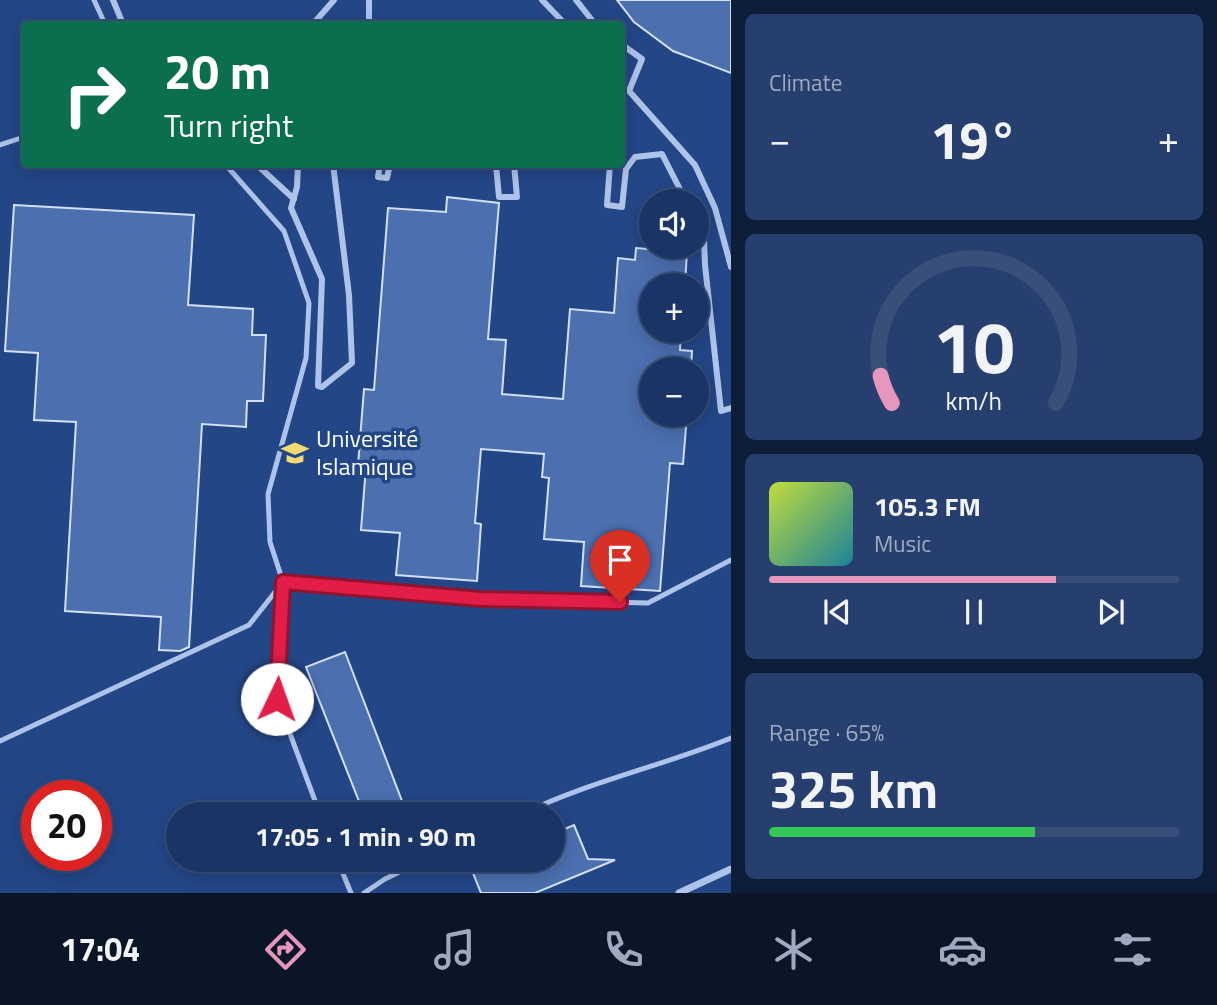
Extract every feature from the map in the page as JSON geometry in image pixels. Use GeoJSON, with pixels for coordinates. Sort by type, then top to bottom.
{"type":"FeatureCollection","features":[{"type":"Feature","properties":{"kind":"street"},"geometry":{"type":"LineString","coordinates":[[113,0],[122,21]]}},
{"type":"Feature","properties":{"kind":"street"},"geometry":{"type":"LineString","coordinates":[[316,21],[334,0]]}},
{"type":"Feature","properties":{"kind":"street"},"geometry":{"type":"LineString","coordinates":[[369,0],[369,21]]}},
{"type":"Feature","properties":{"kind":"street"},"geometry":{"type":"LineString","coordinates":[[542,0],[562,21]]}},
{"type":"Feature","properties":{"kind":"street"},"geometry":{"type":"LineString","coordinates":[[576,0],[593,21]]}},
{"type":"Feature","properties":{"kind":"street"},"geometry":{"type":"LineString","coordinates":[[625,47],[642,59],[629,91],[695,165],[715,208],[730,267]]}},
{"type":"Feature","properties":{"kind":"street"},"geometry":{"type":"LineString","coordinates":[[610,168],[607,205],[622,207],[626,169],[635,157],[662,154],[680,189]]}},
{"type":"Feature","properties":{"kind":"street"},"geometry":{"type":"LineString","coordinates":[[260,168],[294,199]]}},
{"type":"Feature","properties":{"kind":"street"},"geometry":{"type":"LineString","coordinates":[[298,168],[291,208],[322,279],[318,386],[322,387],[352,363],[349,295],[333,168]]}},
{"type":"Feature","properties":{"kind":"street"},"geometry":{"type":"LineString","coordinates":[[379,168],[378,177],[387,178],[389,168]]}},
{"type":"Feature","properties":{"kind":"street"},"geometry":{"type":"LineString","coordinates":[[496,168],[499,197],[517,197],[514,168]]}},
{"type":"Feature","properties":{"kind":"street"},"geometry":{"type":"LineString","coordinates":[[705,259],[721,411],[730,408]]}},
{"type":"Feature","properties":{"kind":"street"},"geometry":{"type":"LineString","coordinates":[[679,893],[730,869]]}},
{"type":"Feature","properties":{"kind":"lane"},"geometry":{"type":"LineString","coordinates":[[94,0],[104,21]]}},
{"type":"Feature","properties":{"kind":"lane"},"geometry":{"type":"LineString","coordinates":[[0,145],[21,138]]}},
{"type":"Feature","properties":{"kind":"lane"},"geometry":{"type":"LineString","coordinates":[[229,168],[284,231],[309,303],[306,358],[268,494],[270,542],[283,582],[277,699],[316,802]]}},
{"type":"Feature","properties":{"kind":"lane"},"geometry":{"type":"LineString","coordinates":[[283,582],[481,599],[648,603],[730,560]]}},
{"type":"Feature","properties":{"kind":"lane"},"geometry":{"type":"LineString","coordinates":[[0,741],[249,625],[283,582]]}},
{"type":"Feature","properties":{"kind":"lane"},"geometry":{"type":"LineString","coordinates":[[546,802],[679,759],[730,738]]}},
{"type":"Feature","properties":{"kind":"lane"},"geometry":{"type":"LineString","coordinates":[[342,872],[351,893]]}},
{"type":"Feature","properties":{"kind":"lane"},"geometry":{"type":"LineString","coordinates":[[364,893],[399,872]]}},
{"type":"Feature","properties":{"kind":"building"},"geometry":{"type":"Polygon","coordinates":[[[617,0],[731,0],[731,73],[673,51],[634,22],[617,0]]]}},
{"type":"Feature","properties":{"kind":"building"},"geometry":{"type":"Polygon","coordinates":[[[447,197],[499,203],[488,339],[506,340],[502,394],[563,399],[570,309],[614,313],[618,258],[635,260],[636,248],[639,248],[639,259],[687,259],[686,273],[639,273],[639,343],[680,343],[680,350],[692,351],[692,357],[639,357],[639,427],[686,427],[683,464],[670,463],[660,591],[581,586],[584,542],[544,539],[549,478],[542,477],[544,454],[481,449],[475,523],[481,524],[477,581],[396,575],[400,533],[361,530],[366,466],[358,465],[364,389],[374,390],[388,208],[446,212],[447,197]]]}},
{"type":"Feature","properties":{"kind":"building"},"geometry":{"type":"Polygon","coordinates":[[[14,205],[194,215],[188,305],[253,309],[252,335],[266,335],[263,401],[247,401],[246,427],[202,424],[189,647],[180,651],[159,650],[161,617],[65,611],[76,422],[34,420],[38,353],[5,351],[14,205]]]}},
{"type":"Feature","properties":{"kind":"building"},"geometry":{"type":"Polygon","coordinates":[[[345,652],[402,802],[359,802],[306,667],[345,652]]]}},
{"type":"Feature","properties":{"kind":"building"},"geometry":{"type":"Polygon","coordinates":[[[574,825],[588,859],[615,860],[535,893],[481,893],[473,872],[565,872],[565,829],[574,825]]]}},
{"type":"Feature","properties":{"kind":"place","name":"Université Islamique"},"geometry":{"type":"Point","coordinates":[295,453]}},
{"type":"Feature","properties":{"kind":"route"},"geometry":{"type":"LineString","coordinates":[[277,699],[283,582],[481,599],[620,602]]}}]}
